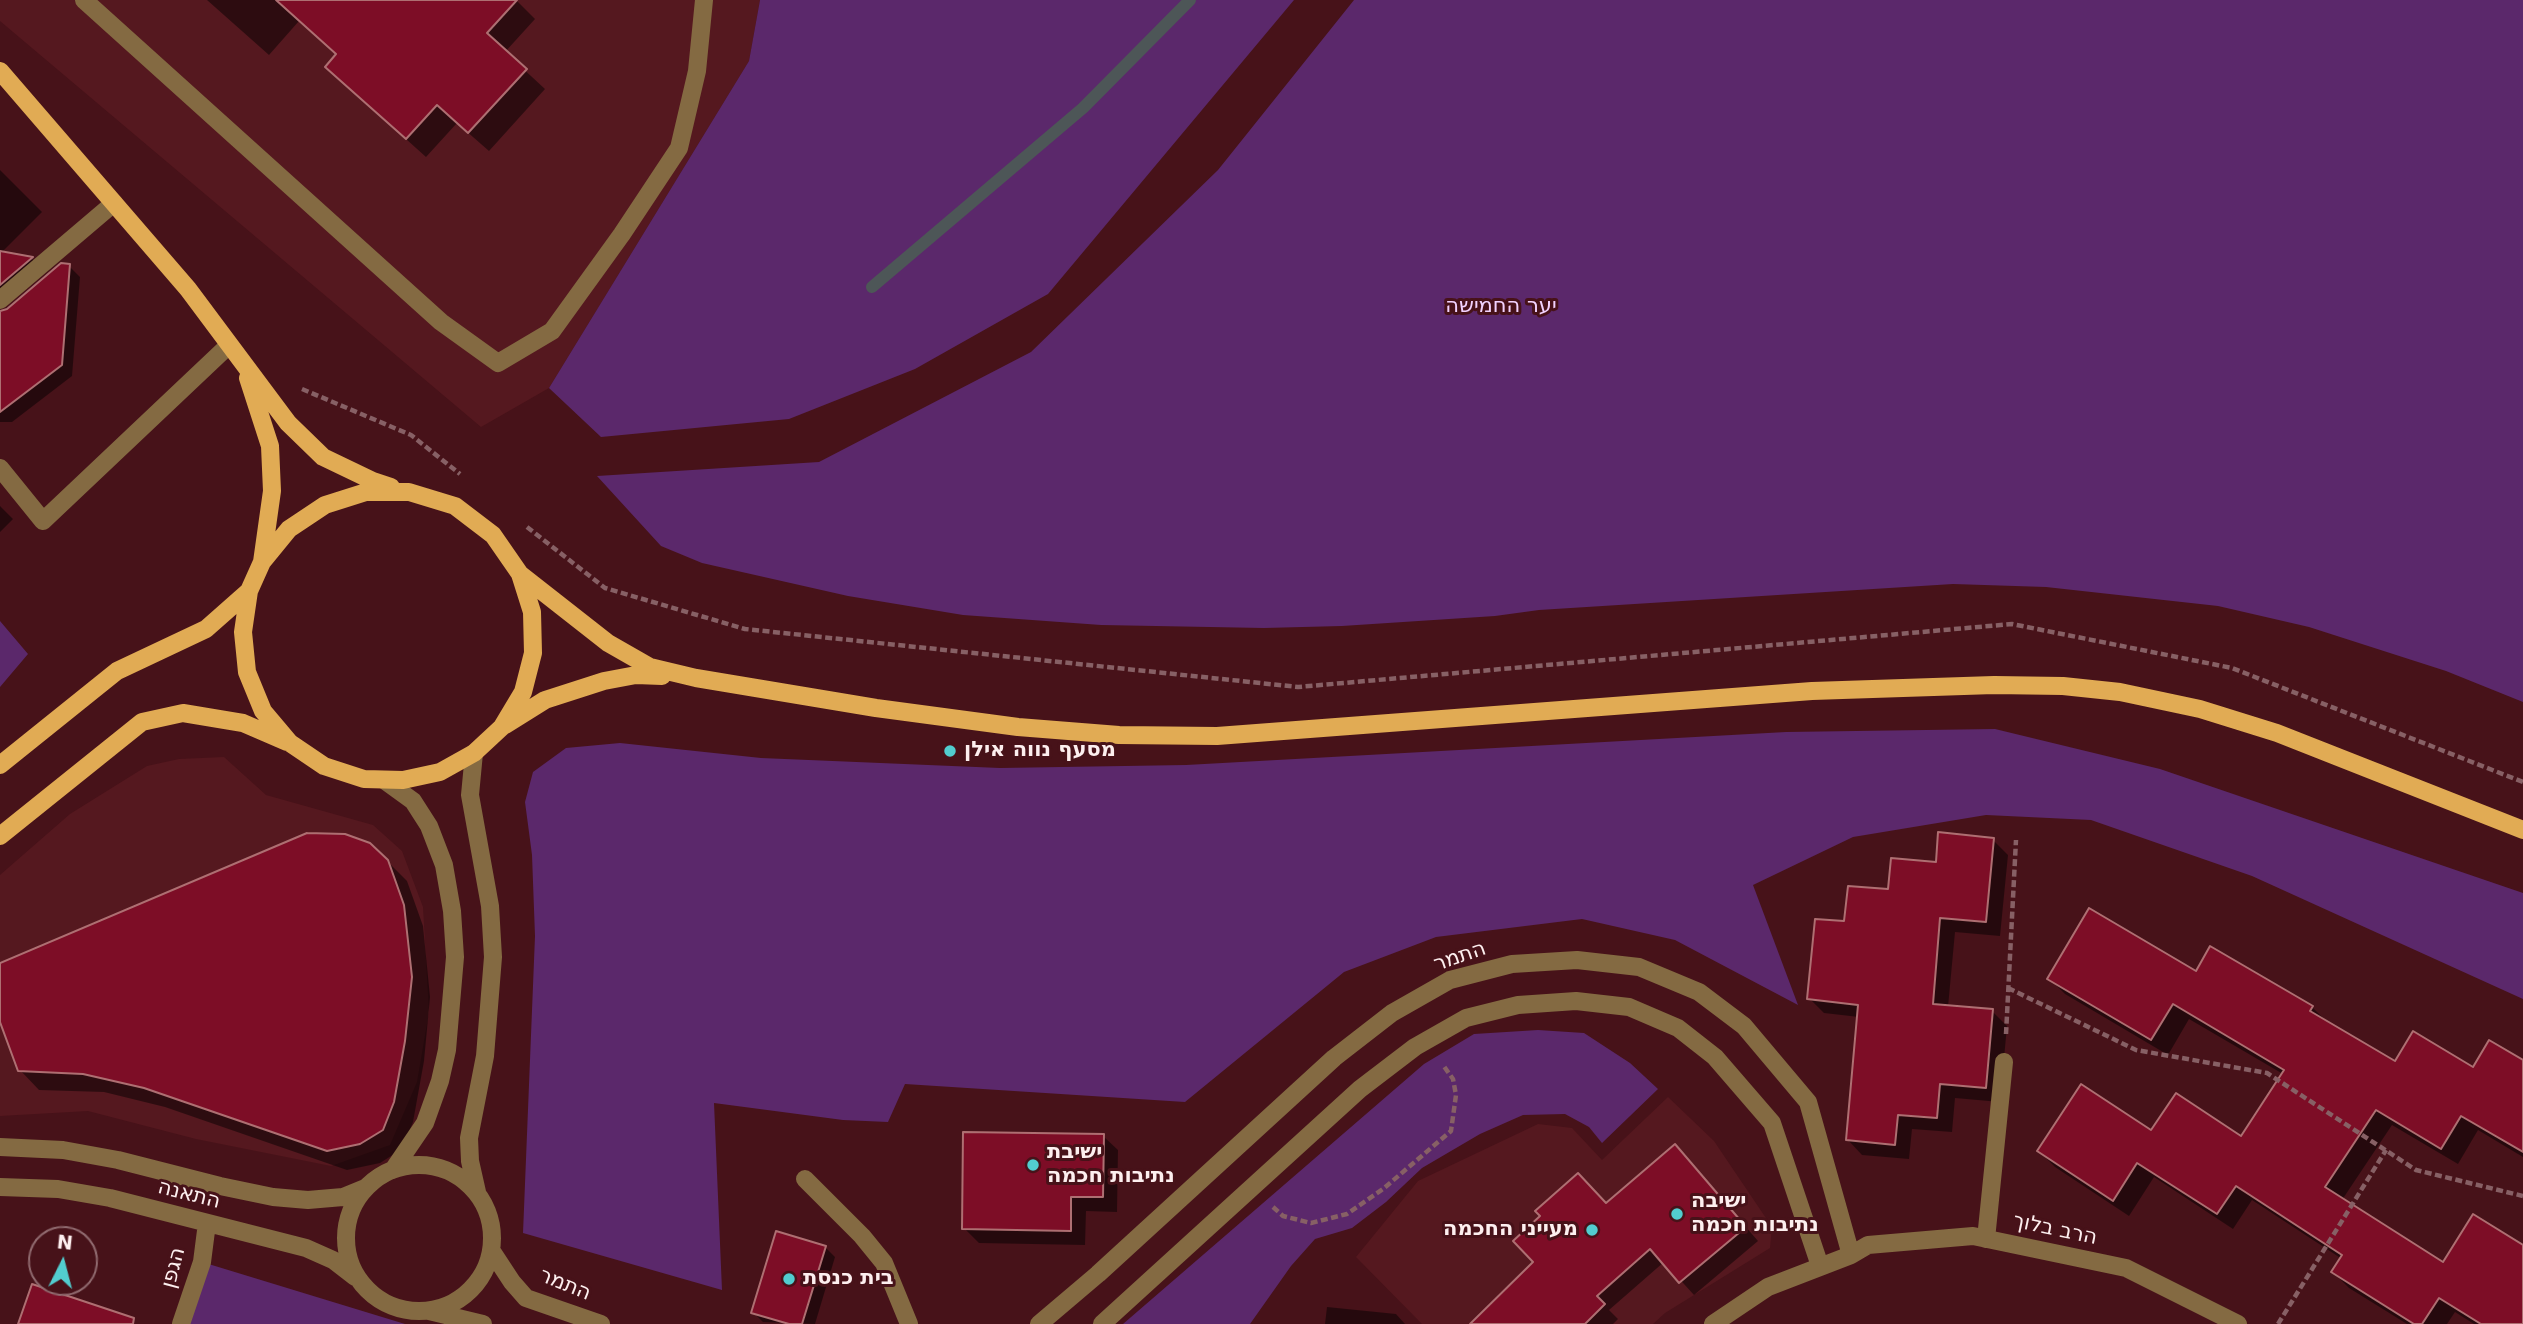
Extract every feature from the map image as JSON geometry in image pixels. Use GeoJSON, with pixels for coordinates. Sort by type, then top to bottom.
{"type":"FeatureCollection","features":[{"type":"Feature","properties":{"kind":"main road"},"geometry":{"type":"LineString","coordinates":[[0,71],[188,289],[288,423],[323,457],[373,481],[455,506],[493,535],[520,574],[532,612],[533,653],[523,692],[502,727]]}},
{"type":"Feature","properties":{"kind":"main road"},"geometry":{"type":"LineString","coordinates":[[244,365],[270,446],[272,491],[262,562]]}},
{"type":"Feature","properties":{"kind":"main road"},"geometry":{"type":"LineString","coordinates":[[290,743],[263,711],[247,672],[243,632],[249,591],[262,562],[289,528],[325,505],[366,492],[409,492]]}},
{"type":"Feature","properties":{"kind":"main road"},"geometry":{"type":"LineString","coordinates":[[520,574],[608,643],[650,667],[696,678],[876,708],[1018,727],[1119,735],[1205,736],[1812,691],[1994,685],[2063,686],[2120,692],[2213,713],[2277,733],[2523,830]]}},
{"type":"Feature","properties":{"kind":"main road"},"geometry":{"type":"LineString","coordinates":[[0,765],[117,671],[206,629],[249,591]]}},
{"type":"Feature","properties":{"kind":"main road"},"geometry":{"type":"LineString","coordinates":[[0,835],[142,722],[183,713],[243,723],[290,743],[324,766],[365,779],[403,780],[440,772],[474,753],[502,727],[545,699],[604,681],[636,675],[696,678]]}},
{"type":"Feature","properties":{"kind":"street"},"geometry":{"type":"LineString","coordinates":[[84,0],[442,322],[498,363],[552,331],[622,234],[679,148],[697,71],[704,0]]}},
{"type":"Feature","properties":{"kind":"street"},"geometry":{"type":"LineString","coordinates":[[0,300],[114,203]]}},
{"type":"Feature","properties":{"kind":"street"},"geometry":{"type":"LineString","coordinates":[[0,468],[43,521],[229,345]]}},
{"type":"Feature","properties":{"kind":"street"},"geometry":{"type":"LineString","coordinates":[[474,753],[470,795],[490,906],[493,957],[485,1056],[469,1138],[470,1161],[477,1192],[490,1215],[494,1240],[482,1277],[464,1296],[442,1308],[416,1312],[398,1308],[374,1297],[357,1278],[347,1254],[346,1229],[353,1205],[365,1188],[385,1172],[410,1165],[436,1165],[458,1175],[477,1192]]}},
{"type":"Feature","properties":{"kind":"street"},"geometry":{"type":"LineString","coordinates":[[384,780],[413,801],[429,826],[444,865],[452,911],[455,957],[447,1049],[440,1081],[425,1123],[393,1170]]}},
{"type":"Feature","properties":{"kind":"street","name":"התמר"},"geometry":{"type":"LineString","coordinates":[[1039,1324],[1098,1274],[1334,1058],[1392,1013],[1450,980],[1512,964],[1577,960],[1639,967],[1699,992],[1744,1027],[1808,1102],[1852,1255]]}},
{"type":"Feature","properties":{"kind":"street"},"geometry":{"type":"LineString","coordinates":[[1102,1324],[1360,1089],[1427,1040],[1466,1018],[1518,1005],[1576,1001],[1629,1007],[1678,1028],[1716,1057],[1772,1123],[1820,1266],[1768,1287],[1713,1324]]}},
{"type":"Feature","properties":{"kind":"street"},"geometry":{"type":"LineString","coordinates":[[1986,1239],[2004,1062]]}},
{"type":"Feature","properties":{"kind":"street","name":"התאנה"},"geometry":{"type":"LineString","coordinates":[[0,1147],[63,1150],[96,1156],[273,1197],[308,1200],[343,1196],[365,1188]]}},
{"type":"Feature","properties":{"kind":"street"},"geometry":{"type":"LineString","coordinates":[[804,1179],[862,1236],[884,1263],[909,1324]]}},
{"type":"Feature","properties":{"kind":"street","name":"התאנה"},"geometry":{"type":"LineString","coordinates":[[0,1187],[58,1189],[110,1198],[306,1248],[333,1260],[357,1278]]}},
{"type":"Feature","properties":{"kind":"street","name":"הגפן"},"geometry":{"type":"LineString","coordinates":[[181,1324],[202,1262],[206,1223]]}},
{"type":"Feature","properties":{"kind":"street","name":"הרב בלוך"},"geometry":{"type":"LineString","coordinates":[[1820,1266],[1852,1255],[1868,1245],[1973,1236],[2126,1268],[2238,1324]]}},
{"type":"Feature","properties":{"kind":"street","name":"התמר"},"geometry":{"type":"LineString","coordinates":[[491,1250],[526,1298],[601,1324]]}},
{"type":"Feature","properties":{"kind":"street"},"geometry":{"type":"LineString","coordinates":[[425,1310],[483,1324]]}},
{"type":"Feature","properties":{"kind":"path"},"geometry":{"type":"LineString","coordinates":[[295,386],[411,435],[465,477]]}},
{"type":"Feature","properties":{"kind":"path"},"geometry":{"type":"LineString","coordinates":[[518,520],[605,588],[745,629],[1298,687],[2012,624],[2232,668],[2523,782]]}},
{"type":"Feature","properties":{"kind":"path"},"geometry":{"type":"LineString","coordinates":[[2004,1062],[2016,840]]}},
{"type":"Feature","properties":{"kind":"path"},"geometry":{"type":"LineString","coordinates":[[2008,988],[2136,1050],[2267,1073],[2417,1170],[2523,1196]]}},
{"type":"Feature","properties":{"kind":"path"},"geometry":{"type":"LineString","coordinates":[[1252,1188],[1283,1216],[1311,1223],[1347,1214],[1383,1189],[1451,1131],[1456,1095],[1453,1079],[1427,1040]]}},
{"type":"Feature","properties":{"kind":"path"},"geometry":{"type":"LineString","coordinates":[[2278,1324],[2386,1150]]}},
{"type":"Feature","properties":{"kind":"shaded area"},"geometry":{"type":"Polygon","coordinates":[[[0,0],[760,0],[749,61],[549,388],[481,427],[0,21],[0,0]]]}},
{"type":"Feature","properties":{"kind":"shaded area"},"geometry":{"type":"Polygon","coordinates":[[[224,757],[266,795],[373,825],[402,851],[423,907],[429,1012],[417,1082],[390,1145],[331,1166],[196,1139],[88,1111],[0,1116],[0,875],[70,814],[147,766],[179,759],[224,757]]]}},
{"type":"Feature","properties":{"kind":"shaded area"},"geometry":{"type":"Polygon","coordinates":[[[1668,1097],[1714,1141],[1772,1227],[1770,1248],[1665,1313],[1653,1324],[1422,1324],[1356,1257],[1418,1181],[1538,1124],[1572,1128],[1602,1160],[1668,1097]]]}},
{"type":"Feature","properties":{"kind":"green space"},"geometry":{"type":"Polygon","coordinates":[[[760,0],[1294,0],[1048,294],[915,369],[789,419],[601,437],[549,388],[749,61],[760,0]]]}},
{"type":"Feature","properties":{"kind":"green space","name":"יער החמישה"},"geometry":{"type":"Polygon","coordinates":[[[1354,0],[2523,0],[2523,702],[2446,671],[2309,627],[2218,606],[2046,587],[1953,584],[1539,610],[1495,616],[1342,626],[1264,628],[1101,625],[963,615],[848,596],[702,563],[661,546],[597,476],[819,462],[1031,352],[1218,170],[1354,0]]]}},
{"type":"Feature","properties":{"kind":"green space"},"geometry":{"type":"Polygon","coordinates":[[[0,621],[28,654],[0,687],[0,621]]]}},
{"type":"Feature","properties":{"kind":"green space"},"geometry":{"type":"Polygon","coordinates":[[[1995,729],[2160,769],[2523,893],[2523,999],[2252,876],[2091,820],[1986,815],[1853,837],[1753,885],[1798,1005],[1675,940],[1582,919],[1436,937],[1344,972],[1185,1102],[905,1084],[888,1122],[843,1120],[714,1103],[722,1290],[523,1233],[535,936],[532,855],[525,802],[533,772],[566,748],[620,743],[761,758],[1000,768],[1186,765],[1786,732],[1995,729]]]}},
{"type":"Feature","properties":{"kind":"green space"},"geometry":{"type":"Polygon","coordinates":[[[1538,1030],[1584,1033],[1630,1063],[1658,1089],[1602,1143],[1589,1127],[1565,1114],[1523,1115],[1480,1134],[1422,1168],[1386,1202],[1352,1228],[1315,1239],[1291,1266],[1250,1324],[1123,1324],[1424,1064],[1474,1034],[1538,1030]]]}},
{"type":"Feature","properties":{"kind":"green space"},"geometry":{"type":"Polygon","coordinates":[[[202,1262],[405,1324],[181,1324],[202,1262]]]}},
{"type":"Feature","properties":{"kind":"building"},"geometry":{"type":"Polygon","coordinates":[[[276,0],[517,0],[487,33],[527,69],[468,133],[437,105],[406,139],[325,67],[336,54],[276,0]]]}},
{"type":"Feature","properties":{"kind":"building"},"geometry":{"type":"Polygon","coordinates":[[[0,251],[33,257],[0,285],[0,251]]]}},
{"type":"Feature","properties":{"kind":"building"},"geometry":{"type":"Polygon","coordinates":[[[61,263],[70,264],[62,365],[0,412],[0,311],[7,309],[61,263]]]}},
{"type":"Feature","properties":{"kind":"building"},"geometry":{"type":"Polygon","coordinates":[[[1938,832],[1994,838],[1986,922],[1940,918],[1933,1004],[1993,1009],[1986,1088],[1940,1084],[1937,1118],[1898,1115],[1895,1145],[1846,1140],[1858,1005],[1807,999],[1815,919],[1844,921],[1848,886],[1888,889],[1891,858],[1936,862],[1938,832]]]}},
{"type":"Feature","properties":{"kind":"building"},"geometry":{"type":"Polygon","coordinates":[[[307,833],[345,834],[370,843],[388,860],[404,905],[412,977],[405,1041],[394,1102],[383,1130],[360,1144],[327,1151],[144,1088],[83,1074],[18,1071],[0,1022],[0,963],[307,833]]]}},
{"type":"Feature","properties":{"kind":"building"},"geometry":{"type":"Polygon","coordinates":[[[2089,908],[2196,971],[2210,946],[2313,1006],[2310,1011],[2395,1061],[2413,1031],[2473,1067],[2489,1040],[2523,1060],[2523,1152],[2461,1116],[2441,1149],[2376,1110],[2325,1187],[2443,1262],[2473,1214],[2523,1245],[2523,1324],[2481,1324],[2439,1298],[2422,1324],[2414,1324],[2331,1272],[2342,1255],[2236,1186],[2217,1214],[2137,1163],[2113,1201],[2037,1151],[2081,1084],[2151,1130],[2176,1093],[2241,1136],[2284,1070],[2173,1004],[2151,1040],[2047,979],[2089,908]]]}},
{"type":"Feature","properties":{"kind":"building","name":"ישיבת נתיבות חכמה"},"geometry":{"type":"Polygon","coordinates":[[[963,1132],[1104,1134],[1103,1197],[1071,1197],[1071,1231],[962,1229],[963,1132]]]}},
{"type":"Feature","properties":{"kind":"building"},"geometry":{"type":"Polygon","coordinates":[[[1675,1144],[1746,1227],[1679,1283],[1650,1249],[1597,1296],[1605,1304],[1585,1324],[1470,1324],[1533,1262],[1513,1241],[1540,1216],[1535,1211],[1578,1173],[1606,1203],[1675,1144]]]}},
{"type":"Feature","properties":{"kind":"building","name":"בית כנסת"},"geometry":{"type":"Polygon","coordinates":[[[776,1231],[826,1246],[802,1324],[789,1324],[751,1313],[776,1231]]]}},
{"type":"Feature","properties":{"kind":"building"},"geometry":{"type":"Polygon","coordinates":[[[28,1295],[68,1296],[134,1318],[133,1324],[18,1324],[28,1295]]]}},
{"type":"Feature","properties":{"kind":"waterway"},"geometry":{"type":"LineString","coordinates":[[872,287],[1083,108],[1190,0]]}},
{"type":"Feature","properties":{"kind":"place","name":"מסעף נווה אילן"},"geometry":{"type":"Point","coordinates":[950,751]}},
{"type":"Feature","properties":{"kind":"place","name":"ישיבת נתיבות חכמה"},"geometry":{"type":"Point","coordinates":[1033,1165]}},
{"type":"Feature","properties":{"kind":"place","name":"ישיבה נתיבות חכמה"},"geometry":{"type":"Point","coordinates":[1677,1214]}},
{"type":"Feature","properties":{"kind":"place","name":"מעייני החכמה"},"geometry":{"type":"Point","coordinates":[1592,1230]}},
{"type":"Feature","properties":{"kind":"place","name":"בית כנסת"},"geometry":{"type":"Point","coordinates":[789,1279]}}]}
